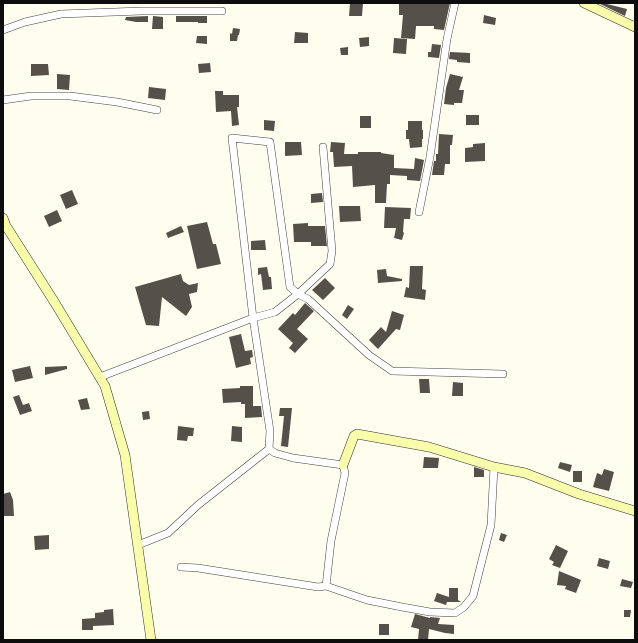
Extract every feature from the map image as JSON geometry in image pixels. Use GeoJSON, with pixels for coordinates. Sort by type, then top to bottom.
{"type":"FeatureCollection","features":[{"type":"Feature","properties":{"kind":"street"},"geometry":{"type":"LineString","coordinates":[[419,212],[430,157],[447,39],[455,3]]}},
{"type":"Feature","properties":{"kind":"street"},"geometry":{"type":"LineString","coordinates":[[584,3],[635,27]]}},
{"type":"Feature","properties":{"kind":"street"},"geometry":{"type":"LineString","coordinates":[[3,30],[25,22],[61,14],[141,11],[222,11]]}},
{"type":"Feature","properties":{"kind":"street"},"geometry":{"type":"LineString","coordinates":[[3,100],[30,96],[70,96],[117,102],[157,110]]}},
{"type":"Feature","properties":{"kind":"street"},"geometry":{"type":"LineString","coordinates":[[138,544],[168,533],[198,505],[269,449],[270,431],[253,318],[232,138],[270,142],[290,287],[298,294],[308,299],[369,355],[392,371],[503,374]]}},
{"type":"Feature","properties":{"kind":"street"},"geometry":{"type":"LineString","coordinates":[[100,377],[253,318],[275,312],[298,294],[330,264],[332,251],[323,147]]}},
{"type":"Feature","properties":{"kind":"street"},"geometry":{"type":"LineString","coordinates":[[3,218],[6,226],[105,386],[125,454],[151,640]]}},
{"type":"Feature","properties":{"kind":"street"},"geometry":{"type":"LineString","coordinates":[[326,586],[331,541],[344,473],[342,465],[354,436],[357,434],[429,447],[494,467],[525,473],[579,494],[635,511]]}},
{"type":"Feature","properties":{"kind":"street"},"geometry":{"type":"LineString","coordinates":[[269,449],[275,453],[293,458],[342,465]]}},
{"type":"Feature","properties":{"kind":"street"},"geometry":{"type":"LineString","coordinates":[[181,567],[318,587],[326,586],[367,600],[430,612],[455,613],[464,607],[473,596],[491,525],[494,467]]}},
{"type":"Feature","properties":{"kind":"building"},"geometry":{"type":"Polygon","coordinates":[[[350,3],[363,3],[362,16],[349,16],[350,3]]]}},
{"type":"Feature","properties":{"kind":"building"},"geometry":{"type":"Polygon","coordinates":[[[399,3],[450,3],[444,30],[434,29],[434,26],[416,26],[415,39],[401,38],[403,15],[399,15],[399,3]]]}},
{"type":"Feature","properties":{"kind":"building"},"geometry":{"type":"Polygon","coordinates":[[[598,3],[627,9],[625,16],[598,3]]]}},
{"type":"Feature","properties":{"kind":"building"},"geometry":{"type":"Polygon","coordinates":[[[484,15],[496,18],[495,25],[483,23],[484,15]]]}},
{"type":"Feature","properties":{"kind":"building"},"geometry":{"type":"Polygon","coordinates":[[[148,16],[148,22],[125,20],[126,17],[148,16]]]}},
{"type":"Feature","properties":{"kind":"building"},"geometry":{"type":"Polygon","coordinates":[[[153,16],[163,17],[163,29],[152,29],[153,16]]]}},
{"type":"Feature","properties":{"kind":"building"},"geometry":{"type":"Polygon","coordinates":[[[176,16],[207,16],[207,23],[176,22],[176,16]]]}},
{"type":"Feature","properties":{"kind":"building"},"geometry":{"type":"Polygon","coordinates":[[[233,28],[240,29],[237,41],[230,41],[230,33],[232,34],[233,28]]]}},
{"type":"Feature","properties":{"kind":"building"},"geometry":{"type":"Polygon","coordinates":[[[295,32],[308,33],[308,43],[294,43],[295,32]]]}},
{"type":"Feature","properties":{"kind":"building"},"geometry":{"type":"Polygon","coordinates":[[[197,36],[207,36],[207,44],[196,43],[197,36]]]}},
{"type":"Feature","properties":{"kind":"building"},"geometry":{"type":"Polygon","coordinates":[[[369,37],[369,46],[360,47],[359,38],[369,37]]]}},
{"type":"Feature","properties":{"kind":"building"},"geometry":{"type":"Polygon","coordinates":[[[394,38],[407,39],[406,54],[393,53],[394,38]]]}},
{"type":"Feature","properties":{"kind":"building"},"geometry":{"type":"Polygon","coordinates":[[[432,44],[441,45],[439,58],[428,57],[428,52],[431,52],[432,44]]]}},
{"type":"Feature","properties":{"kind":"building"},"geometry":{"type":"Polygon","coordinates":[[[348,47],[348,55],[341,55],[340,48],[348,47]]]}},
{"type":"Feature","properties":{"kind":"building"},"geometry":{"type":"Polygon","coordinates":[[[450,52],[470,53],[470,63],[457,62],[457,60],[449,59],[450,52]]]}},
{"type":"Feature","properties":{"kind":"building"},"geometry":{"type":"Polygon","coordinates":[[[210,63],[211,72],[199,73],[198,64],[210,63]]]}},
{"type":"Feature","properties":{"kind":"building"},"geometry":{"type":"Polygon","coordinates":[[[31,64],[48,64],[49,75],[31,76],[31,64]]]}},
{"type":"Feature","properties":{"kind":"building"},"geometry":{"type":"Polygon","coordinates":[[[57,74],[70,75],[69,90],[57,89],[57,74]]]}},
{"type":"Feature","properties":{"kind":"building"},"geometry":{"type":"Polygon","coordinates":[[[450,74],[463,77],[459,90],[464,90],[462,103],[454,103],[454,105],[444,104],[450,74]]]}},
{"type":"Feature","properties":{"kind":"building"},"geometry":{"type":"Polygon","coordinates":[[[149,87],[166,89],[165,100],[148,98],[149,87]]]}},
{"type":"Feature","properties":{"kind":"building"},"geometry":{"type":"Polygon","coordinates":[[[215,91],[223,91],[223,95],[239,95],[239,107],[237,107],[239,125],[232,126],[231,111],[216,112],[215,91]]]}},
{"type":"Feature","properties":{"kind":"building"},"geometry":{"type":"Polygon","coordinates":[[[466,115],[479,115],[479,125],[466,125],[466,115]]]}},
{"type":"Feature","properties":{"kind":"building"},"geometry":{"type":"Polygon","coordinates":[[[360,116],[371,116],[371,128],[360,128],[360,116]]]}},
{"type":"Feature","properties":{"kind":"building"},"geometry":{"type":"Polygon","coordinates":[[[264,120],[275,121],[274,131],[264,130],[264,120]]]}},
{"type":"Feature","properties":{"kind":"building"},"geometry":{"type":"Polygon","coordinates":[[[408,121],[422,121],[422,147],[410,148],[409,139],[406,139],[408,121]]]}},
{"type":"Feature","properties":{"kind":"building"},"geometry":{"type":"Polygon","coordinates":[[[439,134],[453,135],[452,145],[450,145],[450,164],[445,164],[444,175],[432,175],[434,161],[436,161],[436,154],[438,154],[439,134]]]}},
{"type":"Feature","properties":{"kind":"building"},"geometry":{"type":"Polygon","coordinates":[[[285,142],[301,142],[302,155],[285,156],[285,142]]]}},
{"type":"Feature","properties":{"kind":"building"},"geometry":{"type":"Polygon","coordinates":[[[331,142],[345,143],[344,154],[358,154],[358,152],[381,152],[394,155],[394,168],[414,169],[415,158],[424,160],[420,181],[407,180],[407,176],[390,175],[390,184],[387,184],[386,203],[375,203],[375,185],[353,187],[352,166],[334,167],[333,152],[330,152],[331,142]]]}},
{"type":"Feature","properties":{"kind":"building"},"geometry":{"type":"Polygon","coordinates":[[[485,143],[485,161],[465,162],[465,148],[473,147],[473,144],[485,143]]]}},
{"type":"Feature","properties":{"kind":"building"},"geometry":{"type":"Polygon","coordinates":[[[72,190],[78,204],[66,209],[60,195],[72,190]]]}},
{"type":"Feature","properties":{"kind":"building"},"geometry":{"type":"Polygon","coordinates":[[[322,193],[323,202],[311,203],[311,194],[322,193]]]}},
{"type":"Feature","properties":{"kind":"building"},"geometry":{"type":"Polygon","coordinates":[[[339,206],[360,206],[361,221],[340,222],[339,206]]]}},
{"type":"Feature","properties":{"kind":"building"},"geometry":{"type":"Polygon","coordinates":[[[385,207],[411,208],[410,219],[404,219],[404,233],[402,240],[394,238],[396,228],[384,228],[385,207]]]}},
{"type":"Feature","properties":{"kind":"building"},"geometry":{"type":"Polygon","coordinates":[[[57,210],[62,221],[49,227],[44,216],[57,210]]]}},
{"type":"Feature","properties":{"kind":"building"},"geometry":{"type":"Polygon","coordinates":[[[207,222],[213,244],[216,244],[221,264],[197,269],[187,226],[207,222]]]}},
{"type":"Feature","properties":{"kind":"building"},"geometry":{"type":"Polygon","coordinates":[[[308,223],[308,226],[325,226],[327,246],[311,246],[311,242],[294,242],[293,224],[308,223]]]}},
{"type":"Feature","properties":{"kind":"building"},"geometry":{"type":"Polygon","coordinates":[[[181,226],[184,232],[168,238],[166,233],[181,226]]]}},
{"type":"Feature","properties":{"kind":"building"},"geometry":{"type":"Polygon","coordinates":[[[265,240],[266,250],[251,250],[251,241],[265,240]]]}},
{"type":"Feature","properties":{"kind":"building"},"geometry":{"type":"Polygon","coordinates":[[[410,266],[423,266],[422,289],[426,290],[425,300],[404,297],[406,287],[409,288],[410,266]]]}},
{"type":"Feature","properties":{"kind":"building"},"geometry":{"type":"Polygon","coordinates":[[[267,267],[269,277],[271,277],[272,289],[263,290],[261,274],[258,275],[258,268],[267,267]]]}},
{"type":"Feature","properties":{"kind":"building"},"geometry":{"type":"Polygon","coordinates":[[[386,269],[387,276],[402,279],[402,281],[378,283],[377,270],[386,269]]]}},
{"type":"Feature","properties":{"kind":"building"},"geometry":{"type":"Polygon","coordinates":[[[181,274],[183,281],[189,285],[198,283],[197,292],[189,294],[192,307],[186,316],[162,297],[159,326],[146,325],[135,287],[181,274]]]}},
{"type":"Feature","properties":{"kind":"building"},"geometry":{"type":"Polygon","coordinates":[[[325,278],[335,288],[323,300],[312,290],[325,278]]]}},
{"type":"Feature","properties":{"kind":"building"},"geometry":{"type":"Polygon","coordinates":[[[305,303],[314,311],[297,329],[308,339],[295,353],[289,348],[293,343],[278,329],[293,313],[295,315],[305,303]]]}},
{"type":"Feature","properties":{"kind":"building"},"geometry":{"type":"Polygon","coordinates":[[[348,305],[354,309],[347,319],[342,315],[348,305]]]}},
{"type":"Feature","properties":{"kind":"building"},"geometry":{"type":"Polygon","coordinates":[[[392,311],[404,315],[400,330],[396,329],[378,349],[369,340],[381,327],[386,332],[392,311]]]}},
{"type":"Feature","properties":{"kind":"building"},"geometry":{"type":"Polygon","coordinates":[[[241,334],[245,351],[252,350],[253,357],[250,358],[251,364],[236,368],[229,337],[241,334]]]}},
{"type":"Feature","properties":{"kind":"building"},"geometry":{"type":"Polygon","coordinates":[[[30,366],[33,378],[15,382],[12,370],[30,366]]]}},
{"type":"Feature","properties":{"kind":"building"},"geometry":{"type":"Polygon","coordinates":[[[67,366],[67,369],[45,375],[45,367],[67,366]]]}},
{"type":"Feature","properties":{"kind":"building"},"geometry":{"type":"Polygon","coordinates":[[[419,379],[429,379],[430,393],[420,393],[419,379]]]}},
{"type":"Feature","properties":{"kind":"building"},"geometry":{"type":"Polygon","coordinates":[[[453,382],[463,383],[463,396],[452,396],[453,382]]]}},
{"type":"Feature","properties":{"kind":"building"},"geometry":{"type":"Polygon","coordinates":[[[240,386],[253,386],[253,406],[261,406],[262,417],[245,418],[245,404],[241,404],[241,402],[223,403],[222,389],[240,388],[240,386]]]}},
{"type":"Feature","properties":{"kind":"building"},"geometry":{"type":"Polygon","coordinates":[[[19,395],[23,405],[29,403],[32,411],[20,415],[13,397],[19,395]]]}},
{"type":"Feature","properties":{"kind":"building"},"geometry":{"type":"Polygon","coordinates":[[[87,398],[90,409],[81,410],[78,400],[87,398]]]}},
{"type":"Feature","properties":{"kind":"building"},"geometry":{"type":"Polygon","coordinates":[[[280,408],[292,408],[288,447],[281,446],[284,416],[279,416],[280,408]]]}},
{"type":"Feature","properties":{"kind":"building"},"geometry":{"type":"Polygon","coordinates":[[[149,411],[150,419],[143,420],[142,412],[149,411]]]}},
{"type":"Feature","properties":{"kind":"building"},"geometry":{"type":"Polygon","coordinates":[[[178,426],[194,428],[193,436],[188,436],[187,441],[177,440],[178,426]]]}},
{"type":"Feature","properties":{"kind":"building"},"geometry":{"type":"Polygon","coordinates":[[[232,426],[242,427],[242,442],[231,441],[232,426]]]}},
{"type":"Feature","properties":{"kind":"building"},"geometry":{"type":"Polygon","coordinates":[[[424,457],[439,458],[438,468],[423,468],[424,457]]]}},
{"type":"Feature","properties":{"kind":"building"},"geometry":{"type":"Polygon","coordinates":[[[560,462],[572,465],[570,472],[558,468],[560,462]]]}},
{"type":"Feature","properties":{"kind":"building"},"geometry":{"type":"Polygon","coordinates":[[[474,467],[484,470],[484,477],[474,477],[474,467]]]}},
{"type":"Feature","properties":{"kind":"building"},"geometry":{"type":"Polygon","coordinates":[[[604,469],[614,472],[609,491],[593,487],[597,473],[602,475],[604,469]]]}},
{"type":"Feature","properties":{"kind":"building"},"geometry":{"type":"Polygon","coordinates":[[[573,471],[582,471],[582,482],[573,482],[573,471]]]}},
{"type":"Feature","properties":{"kind":"building"},"geometry":{"type":"Polygon","coordinates":[[[10,492],[13,500],[14,516],[3,516],[3,494],[10,492]]]}},
{"type":"Feature","properties":{"kind":"building"},"geometry":{"type":"Polygon","coordinates":[[[501,533],[507,535],[504,542],[499,540],[501,533]]]}},
{"type":"Feature","properties":{"kind":"building"},"geometry":{"type":"Polygon","coordinates":[[[49,535],[49,549],[35,550],[34,536],[49,535]]]}},
{"type":"Feature","properties":{"kind":"building"},"geometry":{"type":"Polygon","coordinates":[[[556,545],[568,551],[560,568],[552,565],[554,562],[549,559],[556,545]]]}},
{"type":"Feature","properties":{"kind":"building"},"geometry":{"type":"Polygon","coordinates":[[[599,558],[610,561],[608,569],[597,566],[599,558]]]}},
{"type":"Feature","properties":{"kind":"building"},"geometry":{"type":"Polygon","coordinates":[[[559,571],[581,580],[576,593],[565,589],[566,586],[557,585],[559,571]]]}},
{"type":"Feature","properties":{"kind":"building"},"geometry":{"type":"Polygon","coordinates":[[[622,579],[633,582],[631,588],[620,586],[622,579]]]}},
{"type":"Feature","properties":{"kind":"building"},"geometry":{"type":"Polygon","coordinates":[[[449,588],[458,588],[458,600],[461,602],[447,602],[446,605],[434,601],[437,593],[449,597],[449,588]]]}},
{"type":"Feature","properties":{"kind":"building"},"geometry":{"type":"Polygon","coordinates":[[[113,609],[114,625],[93,626],[93,630],[82,630],[82,619],[95,618],[95,613],[113,609]]]}},
{"type":"Feature","properties":{"kind":"building"},"geometry":{"type":"Polygon","coordinates":[[[624,610],[631,610],[630,617],[624,617],[624,610]]]}},
{"type":"Feature","properties":{"kind":"building"},"geometry":{"type":"Polygon","coordinates":[[[415,614],[430,618],[440,618],[438,624],[454,625],[454,634],[429,629],[428,640],[418,640],[419,629],[411,627],[415,614]]]}},
{"type":"Feature","properties":{"kind":"building"},"geometry":{"type":"Polygon","coordinates":[[[379,624],[389,624],[389,635],[379,635],[379,624]]]}}]}
